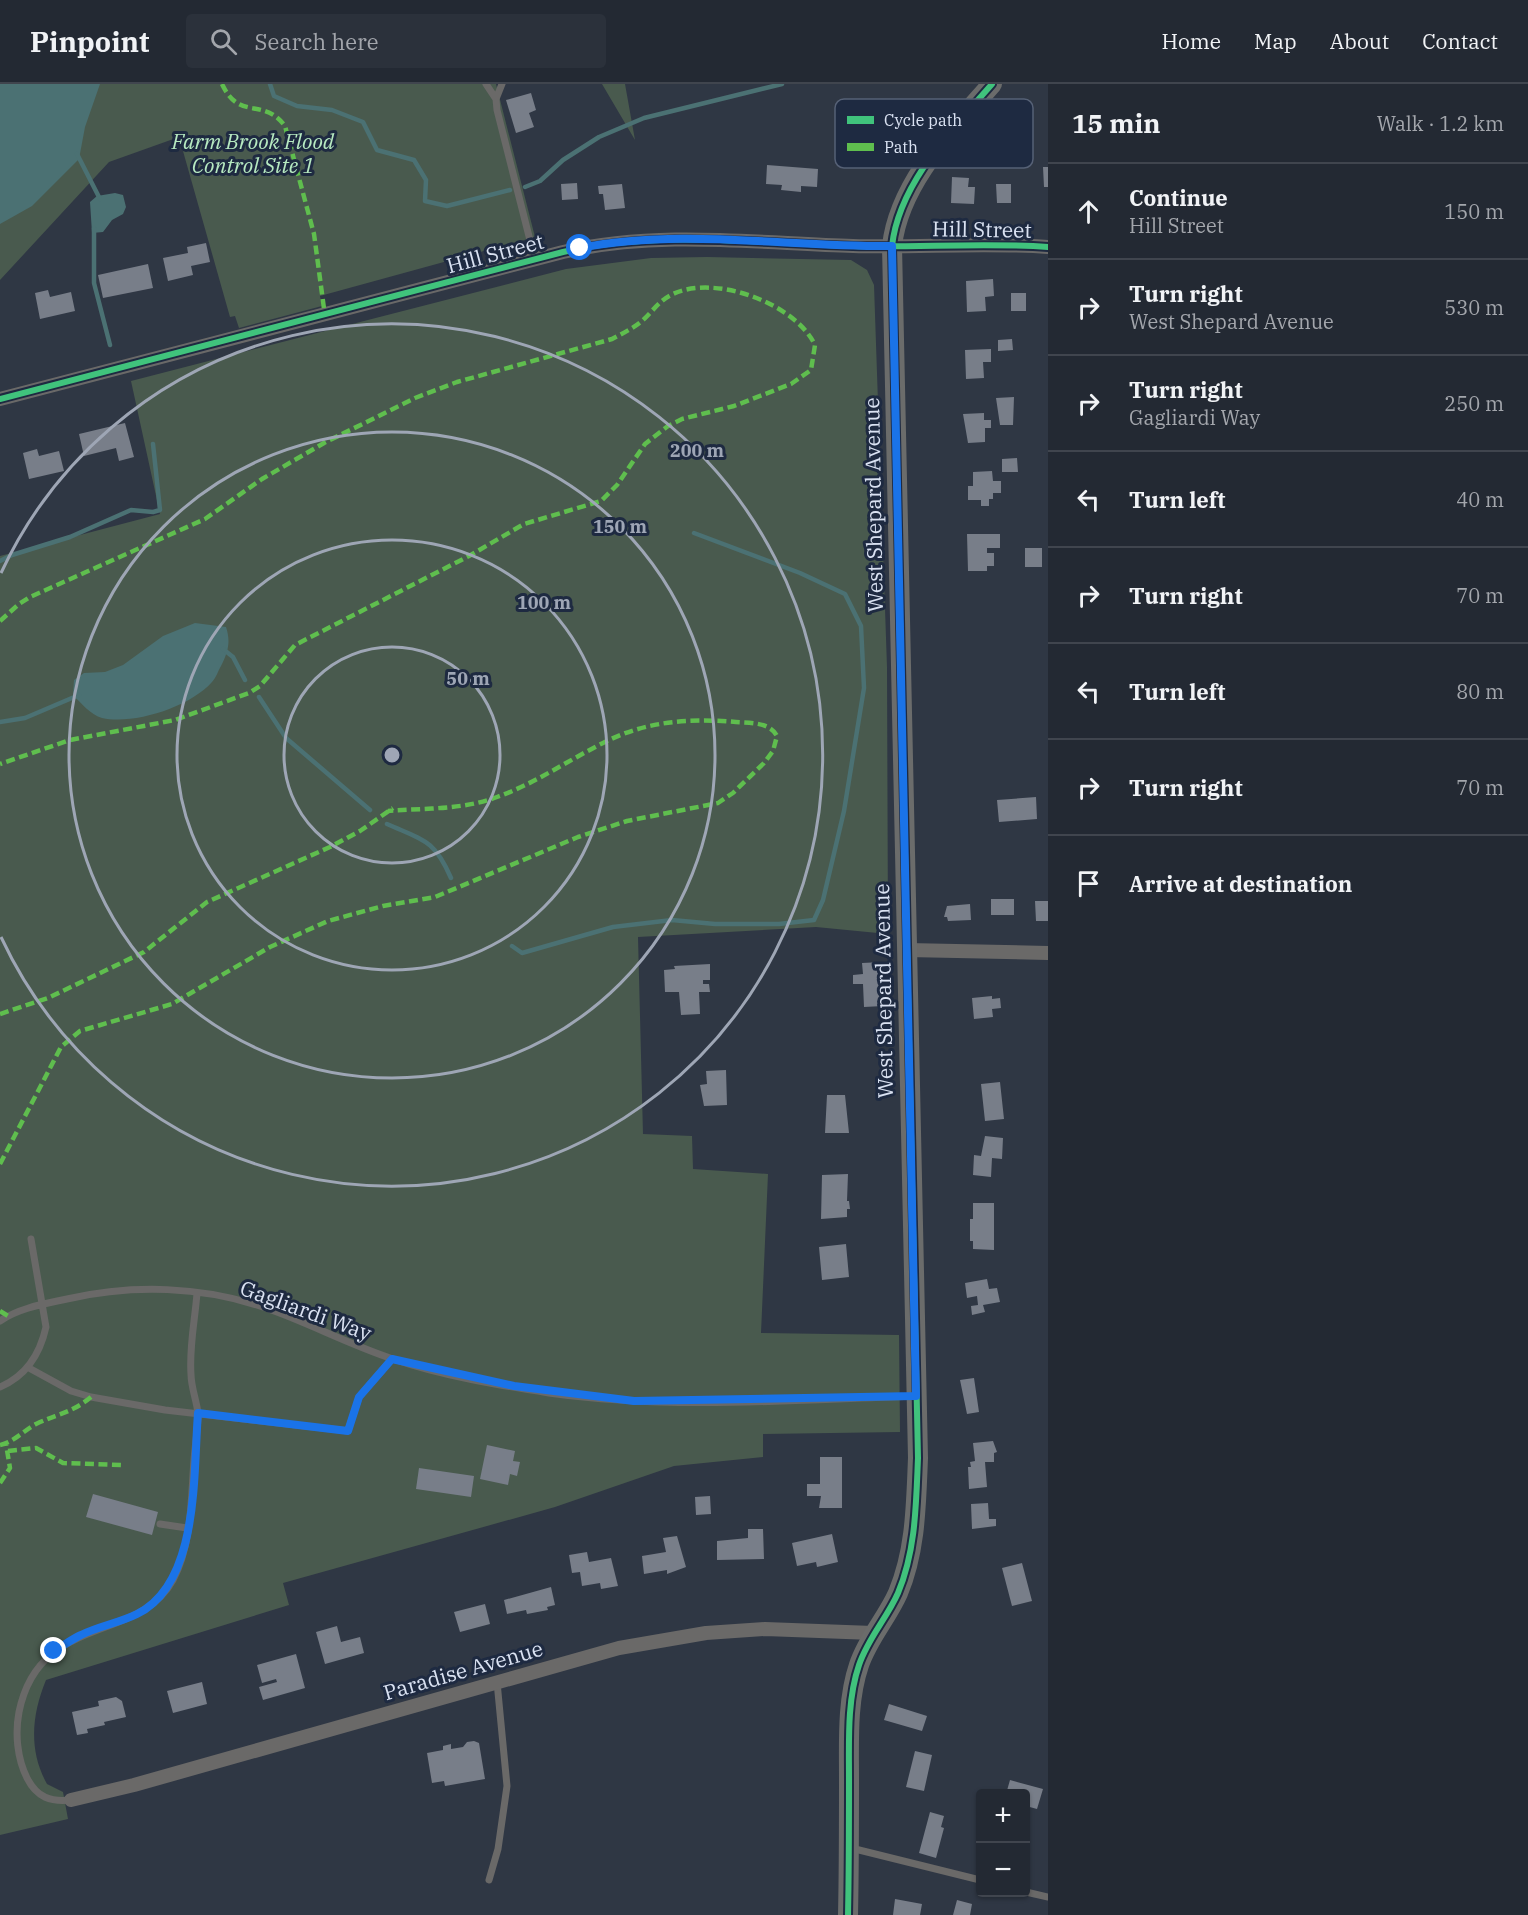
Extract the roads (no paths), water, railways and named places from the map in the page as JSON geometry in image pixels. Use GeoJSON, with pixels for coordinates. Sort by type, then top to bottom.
{"type":"FeatureCollection","features":[{"type":"Feature","properties":{"kind":"street","name":"West Shepard Avenue"},"geometry":{"type":"LineString","coordinates":[[979,99],[992,84]]}},
{"type":"Feature","properties":{"kind":"street","name":"West Shepard Avenue"},"geometry":{"type":"LineString","coordinates":[[848,1915],[853,1693],[859,1665],[873,1634],[891,1606],[909,1561],[917,1488],[892,246],[900,212],[925,168]]}},
{"type":"Feature","properties":{"kind":"street","name":"Hill Street"},"geometry":{"type":"LineString","coordinates":[[0,399],[616,241],[659,238],[892,246],[1048,247]]}},
{"type":"Feature","properties":{"kind":"street"},"geometry":{"type":"LineString","coordinates":[[907,950],[958,949],[1048,953]]}},
{"type":"Feature","properties":{"kind":"street","name":"Paradise Avenue"},"geometry":{"type":"LineString","coordinates":[[71,1800],[134,1785],[618,1648],[706,1633],[765,1629],[873,1634]]}},
{"type":"Feature","properties":{"kind":"lane"},"geometry":{"type":"LineString","coordinates":[[486,84],[496,99]]}},
{"type":"Feature","properties":{"kind":"lane"},"geometry":{"type":"LineString","coordinates":[[502,84],[496,99],[497,110],[535,260]]}},
{"type":"Feature","properties":{"kind":"lane"},"geometry":{"type":"LineString","coordinates":[[0,1387],[29,1368],[44,1337],[46,1327],[31,1239]]}},
{"type":"Feature","properties":{"kind":"lane","name":"Gagliardi Way"},"geometry":{"type":"LineString","coordinates":[[0,1321],[42,1305],[125,1290],[154,1288],[197,1293],[265,1308],[392,1359],[514,1386],[624,1400],[916,1396]]}},
{"type":"Feature","properties":{"kind":"lane"},"geometry":{"type":"LineString","coordinates":[[71,1800],[54,1802],[43,1797],[27,1779],[16,1728],[22,1699],[34,1673],[54,1651],[82,1635],[138,1614],[158,1600],[173,1580],[182,1556],[187,1528],[198,1413],[190,1374],[197,1293]]}},
{"type":"Feature","properties":{"kind":"lane"},"geometry":{"type":"LineString","coordinates":[[29,1368],[81,1395],[198,1413],[348,1431],[359,1397],[392,1359]]}},
{"type":"Feature","properties":{"kind":"lane"},"geometry":{"type":"LineString","coordinates":[[160,1524],[187,1528]]}},
{"type":"Feature","properties":{"kind":"lane"},"geometry":{"type":"LineString","coordinates":[[489,1880],[498,1849],[507,1786],[497,1682]]}},
{"type":"Feature","properties":{"kind":"lane"},"geometry":{"type":"LineString","coordinates":[[849,1848],[976,1879]]}},
{"type":"Feature","properties":{"kind":"lane"},"geometry":{"type":"LineString","coordinates":[[1030,1893],[1048,1897]]}},
{"type":"Feature","properties":{"kind":"waterway"},"geometry":{"type":"LineString","coordinates":[[270,84],[274,96],[297,106],[332,110],[363,122],[377,150],[414,160],[426,180],[425,201],[447,206],[510,190]]}},
{"type":"Feature","properties":{"kind":"waterway"},"geometry":{"type":"LineString","coordinates":[[525,187],[540,181],[563,160],[599,137],[644,118],[782,84]]}},
{"type":"Feature","properties":{"kind":"waterway"},"geometry":{"type":"LineString","coordinates":[[77,154],[100,199]]}},
{"type":"Feature","properties":{"kind":"waterway"},"geometry":{"type":"LineString","coordinates":[[94,228],[94,283],[110,345]]}},
{"type":"Feature","properties":{"kind":"waterway"},"geometry":{"type":"LineString","coordinates":[[0,561],[70,537],[131,510],[153,512],[160,510],[153,444]]}},
{"type":"Feature","properties":{"kind":"waterway"},"geometry":{"type":"LineString","coordinates":[[512,946],[522,953],[613,927],[672,920],[715,924],[779,924],[814,920],[823,900],[844,811],[864,688],[861,626],[845,594],[800,573],[694,533]]}},
{"type":"Feature","properties":{"kind":"waterway"},"geometry":{"type":"LineString","coordinates":[[223,649],[233,657],[245,680]]}},
{"type":"Feature","properties":{"kind":"waterway"},"geometry":{"type":"LineString","coordinates":[[0,722],[25,718],[79,695]]}},
{"type":"Feature","properties":{"kind":"waterway"},"geometry":{"type":"LineString","coordinates":[[259,697],[286,738],[370,810]]}},
{"type":"Feature","properties":{"kind":"waterway"},"geometry":{"type":"LineString","coordinates":[[387,824],[426,842],[439,855],[451,878]]}},
{"type":"Feature","properties":{"kind":"park label","name":"Farm Brook Flood Control Site 1"},"geometry":{"type":"Point","coordinates":[253,153]}}]}
